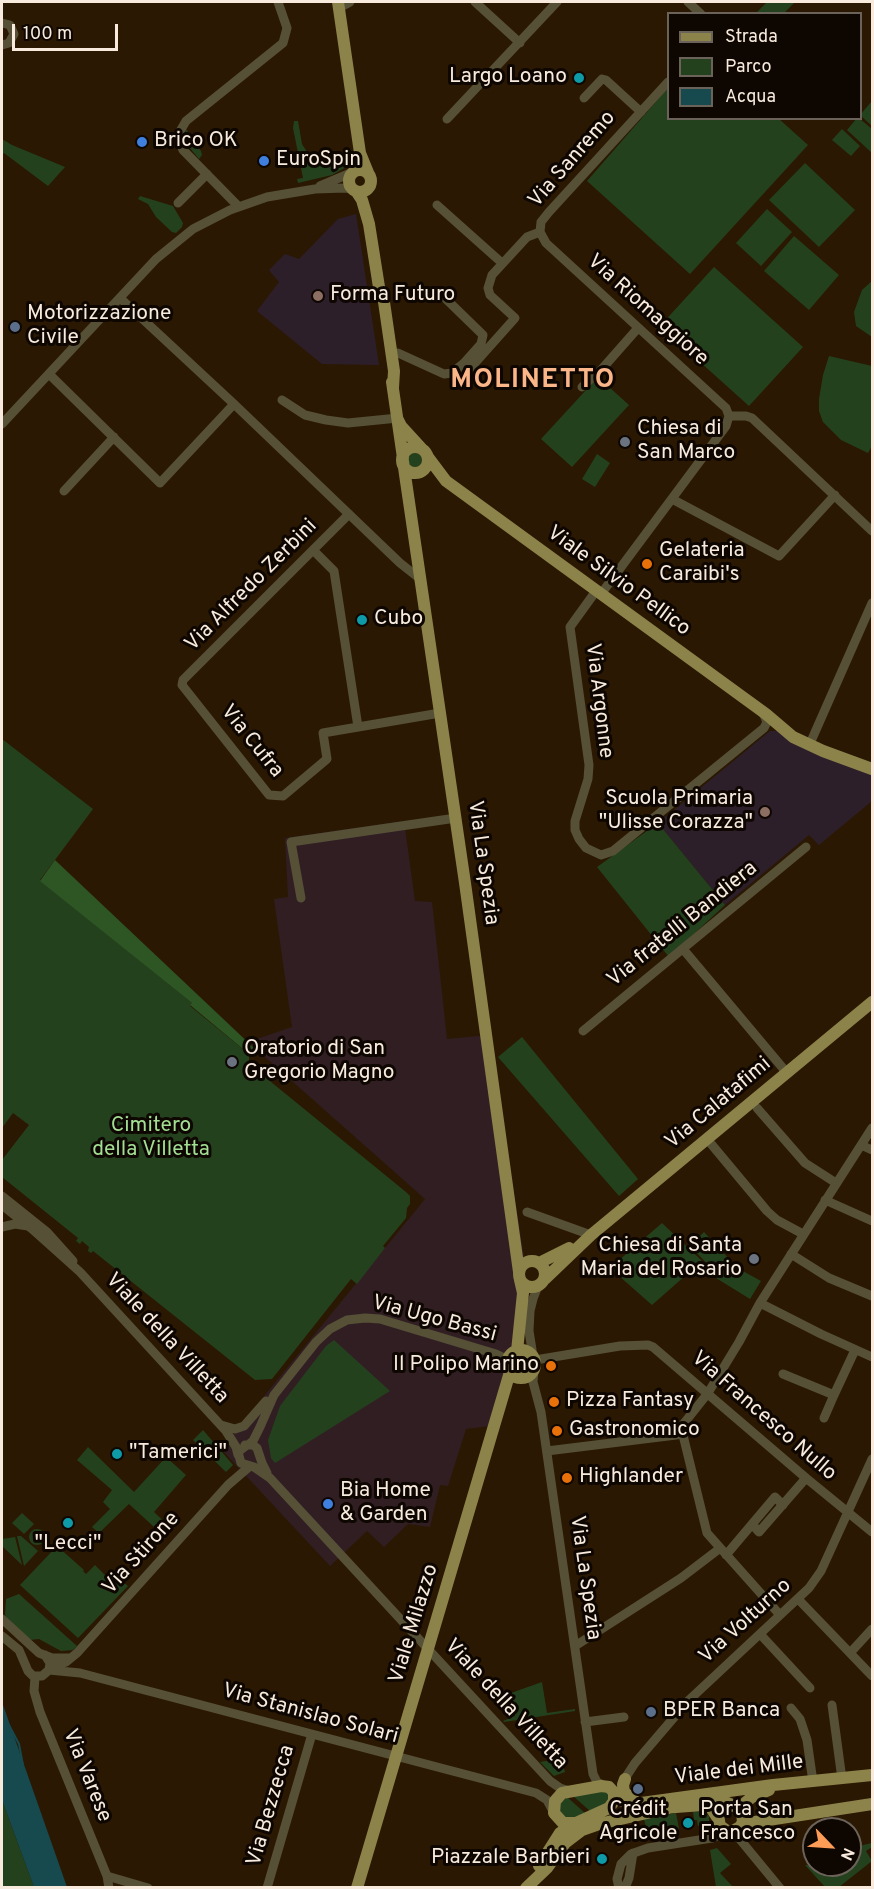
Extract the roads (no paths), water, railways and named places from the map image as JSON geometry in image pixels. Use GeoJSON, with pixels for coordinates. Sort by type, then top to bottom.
{"type":"FeatureCollection","features":[{"type":"Feature","properties":{"kind":"main road","name":"Via La Spezia"},"geometry":{"type":"LineString","coordinates":[[342,4],[360,153],[369,181],[369,224]]}},
{"type":"Feature","properties":{"kind":"main road","name":"Via La Spezia"},"geometry":{"type":"LineString","coordinates":[[360,153],[349,181],[362,200],[369,224],[379,287],[384,302],[394,371],[393,388],[405,481],[456,818],[523,1293],[512,1361]]}},
{"type":"Feature","properties":{"kind":"main road"},"geometry":{"type":"LineString","coordinates":[[353,172],[363,170],[369,181],[363,191],[355,190]]}},
{"type":"Feature","properties":{"kind":"main road","name":"Via La Spezia"},"geometry":{"type":"LineString","coordinates":[[398,419],[401,426],[425,453]]}},
{"type":"Feature","properties":{"kind":"main road"},"geometry":{"type":"LineString","coordinates":[[408,493],[412,480],[428,464],[425,453],[415,447],[408,449],[403,460],[408,470],[419,472]]}},
{"type":"Feature","properties":{"kind":"main road","name":"Viale Silvio Pellico"},"geometry":{"type":"LineString","coordinates":[[425,453],[446,481],[764,713],[778,726],[813,747],[873,769]]}},
{"type":"Feature","properties":{"kind":"main road","name":"Viale Silvio Pellico"},"geometry":{"type":"LineString","coordinates":[[419,472],[446,481]]}},
{"type":"Feature","properties":{"kind":"main road","name":"Viale Silvio Pellico"},"geometry":{"type":"LineString","coordinates":[[764,713],[812,739],[873,760]]}},
{"type":"Feature","properties":{"kind":"main road","name":"Via Calatafimi"},"geometry":{"type":"LineString","coordinates":[[542,1282],[591,1235],[873,1002]]}},
{"type":"Feature","properties":{"kind":"main road","name":"Via Calatafimi"},"geometry":{"type":"LineString","coordinates":[[537,1262],[549,1259],[591,1235]]}},
{"type":"Feature","properties":{"kind":"main road"},"geometry":{"type":"LineString","coordinates":[[516,1239],[524,1253],[537,1262],[544,1270],[542,1282],[532,1288],[526,1286],[520,1276],[525,1263],[537,1262]]}},
{"type":"Feature","properties":{"kind":"main road"},"geometry":{"type":"LineString","coordinates":[[526,1351],[534,1362],[528,1377],[520,1378],[512,1361],[526,1351]]}},
{"type":"Feature","properties":{"kind":"main road","name":"Viale Milazzo"},"geometry":{"type":"LineString","coordinates":[[357,1887],[512,1361]]}},
{"type":"Feature","properties":{"kind":"main road","name":"Viale dei Mille"},"geometry":{"type":"LineString","coordinates":[[610,1790],[624,1802],[640,1803],[773,1785],[873,1775]]}},
{"type":"Feature","properties":{"kind":"main road"},"geometry":{"type":"LineString","coordinates":[[625,1779],[623,1786],[625,1793],[640,1803]]}},
{"type":"Feature","properties":{"kind":"main road"},"geometry":{"type":"LineString","coordinates":[[717,1819],[723,1808],[736,1807],[762,1792],[790,1785]]}},
{"type":"Feature","properties":{"kind":"main road"},"geometry":{"type":"LineString","coordinates":[[526,1887],[547,1868],[579,1827],[595,1814],[612,1805],[610,1790],[572,1791],[558,1796],[553,1811],[556,1818],[563,1823],[579,1827]]}},
{"type":"Feature","properties":{"kind":"main road"},"geometry":{"type":"LineString","coordinates":[[701,1796],[714,1797],[736,1807],[743,1816],[735,1829]]}},
{"type":"Feature","properties":{"kind":"main road"},"geometry":{"type":"LineString","coordinates":[[595,1814],[706,1805],[715,1811],[722,1828],[735,1829],[873,1804]]}},
{"type":"Feature","properties":{"kind":"main road"},"geometry":{"type":"LineString","coordinates":[[520,1887],[539,1867],[564,1829],[599,1824],[669,1808]]}},
{"type":"Feature","properties":{"kind":"street"},"geometry":{"type":"LineString","coordinates":[[238,206],[182,147],[180,129],[188,119],[283,43],[287,28],[278,2]]}},
{"type":"Feature","properties":{"kind":"street"},"geometry":{"type":"LineString","coordinates":[[476,2],[519,42]]}},
{"type":"Feature","properties":{"kind":"street"},"geometry":{"type":"LineString","coordinates":[[447,119],[557,2]]}},
{"type":"Feature","properties":{"kind":"street"},"geometry":{"type":"LineString","coordinates":[[2,23],[10,25],[14,34],[9,43],[2,45]]}},
{"type":"Feature","properties":{"kind":"street"},"geometry":{"type":"LineString","coordinates":[[584,98],[602,79],[606,80],[641,112]]}},
{"type":"Feature","properties":{"kind":"street","name":"Via Sanremo"},"geometry":{"type":"LineString","coordinates":[[458,382],[467,366],[515,318],[489,292],[490,279],[527,237],[540,232],[542,222],[549,212],[667,84]]}},
{"type":"Feature","properties":{"kind":"street"},"geometry":{"type":"LineString","coordinates":[[314,189],[353,172]]}},
{"type":"Feature","properties":{"kind":"street"},"geometry":{"type":"LineString","coordinates":[[178,203],[207,174]]}},
{"type":"Feature","properties":{"kind":"street"},"geometry":{"type":"LineString","coordinates":[[2,424],[156,259],[205,222],[238,206],[275,195],[314,189],[355,190]]}},
{"type":"Feature","properties":{"kind":"street"},"geometry":{"type":"LineString","coordinates":[[437,205],[502,263]]}},
{"type":"Feature","properties":{"kind":"street","name":"Via Riomaggiore"},"geometry":{"type":"LineString","coordinates":[[540,232],[546,243],[726,408],[729,416]]}},
{"type":"Feature","properties":{"kind":"street"},"geometry":{"type":"LineString","coordinates":[[120,298],[399,563],[419,578]]}},
{"type":"Feature","properties":{"kind":"street"},"geometry":{"type":"LineString","coordinates":[[445,298],[482,333],[484,347]]}},
{"type":"Feature","properties":{"kind":"street"},"geometry":{"type":"LineString","coordinates":[[582,387],[601,370],[638,328]]}},
{"type":"Feature","properties":{"kind":"street"},"geometry":{"type":"LineString","coordinates":[[398,353],[444,374],[467,366]]}},
{"type":"Feature","properties":{"kind":"street"},"geometry":{"type":"LineString","coordinates":[[49,374],[159,483],[234,404]]}},
{"type":"Feature","properties":{"kind":"street"},"geometry":{"type":"LineString","coordinates":[[282,400],[305,415],[326,420],[348,423],[398,419]]}},
{"type":"Feature","properties":{"kind":"street"},"geometry":{"type":"LineString","coordinates":[[729,416],[746,416],[756,421],[873,531]]}},
{"type":"Feature","properties":{"kind":"street","name":"Via Argonne"},"geometry":{"type":"LineString","coordinates":[[729,416],[726,426],[672,499],[570,627],[589,765],[588,779],[575,821],[575,830],[579,840],[586,848],[601,855],[613,851],[764,728]]}},
{"type":"Feature","properties":{"kind":"street"},"geometry":{"type":"LineString","coordinates":[[64,491],[114,437]]}},
{"type":"Feature","properties":{"kind":"street"},"geometry":{"type":"LineString","coordinates":[[672,499],[779,556],[835,495]]}},
{"type":"Feature","properties":{"kind":"street","name":"Via Alfredo Zerbini"},"geometry":{"type":"LineString","coordinates":[[182,683],[349,514]]}},
{"type":"Feature","properties":{"kind":"street"},"geometry":{"type":"LineString","coordinates":[[313,550],[333,571],[358,727]]}},
{"type":"Feature","properties":{"kind":"street"},"geometry":{"type":"LineString","coordinates":[[812,739],[871,608]]}},
{"type":"Feature","properties":{"kind":"street","name":"Via Cufra"},"geometry":{"type":"LineString","coordinates":[[182,683],[269,795],[283,796],[327,759],[323,733],[440,713]]}},
{"type":"Feature","properties":{"kind":"street"},"geometry":{"type":"LineString","coordinates":[[764,713],[767,720],[764,728]]}},
{"type":"Feature","properties":{"kind":"street"},"geometry":{"type":"LineString","coordinates":[[764,728],[770,724],[778,726]]}},
{"type":"Feature","properties":{"kind":"street"},"geometry":{"type":"LineString","coordinates":[[301,898],[291,842],[456,818]]}},
{"type":"Feature","properties":{"kind":"street","name":"Via fratelli Bandiera"},"geometry":{"type":"LineString","coordinates":[[583,1031],[806,847]]}},
{"type":"Feature","properties":{"kind":"street"},"geometry":{"type":"LineString","coordinates":[[683,949],[787,1073]]}},
{"type":"Feature","properties":{"kind":"street"},"geometry":{"type":"LineString","coordinates":[[757,1108],[801,1159],[836,1183]]}},
{"type":"Feature","properties":{"kind":"street"},"geometry":{"type":"LineString","coordinates":[[780,1615],[707,1533],[681,1427],[708,1393],[790,1254],[873,1128]]}},
{"type":"Feature","properties":{"kind":"street"},"geometry":{"type":"LineString","coordinates":[[707,1139],[767,1211],[777,1220],[803,1234]]}},
{"type":"Feature","properties":{"kind":"street"},"geometry":{"type":"LineString","coordinates":[[861,1145],[873,1150]]}},
{"type":"Feature","properties":{"kind":"street"},"geometry":{"type":"LineString","coordinates":[[825,1200],[873,1221]]}},
{"type":"Feature","properties":{"kind":"street"},"geometry":{"type":"LineString","coordinates":[[2,1227],[6,1221],[4,1205]]}},
{"type":"Feature","properties":{"kind":"street","name":"Viale della Villetta"},"geometry":{"type":"LineString","coordinates":[[4,1205],[80,1272],[226,1431],[236,1447],[238,1456]]}},
{"type":"Feature","properties":{"kind":"street","name":"Viale della Villetta"},"geometry":{"type":"LineString","coordinates":[[4,1205],[46,1232],[69,1256],[80,1272]]}},
{"type":"Feature","properties":{"kind":"street"},"geometry":{"type":"LineString","coordinates":[[527,1212],[591,1235]]}},
{"type":"Feature","properties":{"kind":"street"},"geometry":{"type":"LineString","coordinates":[[2,1227],[17,1224],[32,1229]]}},
{"type":"Feature","properties":{"kind":"street"},"geometry":{"type":"LineString","coordinates":[[790,1254],[829,1278],[873,1296]]}},
{"type":"Feature","properties":{"kind":"street","name":"Via La Spezia"},"geometry":{"type":"LineString","coordinates":[[542,1282],[533,1299],[530,1311],[529,1331],[534,1362],[533,1382],[539,1400],[593,1776],[597,1782],[610,1790]]}},
{"type":"Feature","properties":{"kind":"street"},"geometry":{"type":"LineString","coordinates":[[760,1303],[873,1358]]}},
{"type":"Feature","properties":{"kind":"street","name":"Via Ugo Bassi"},"geometry":{"type":"LineString","coordinates":[[247,1445],[253,1441],[267,1407],[277,1391],[324,1333],[354,1318],[383,1320],[496,1354],[512,1361]]}},
{"type":"Feature","properties":{"kind":"street","name":"Via Francesco Nullo"},"geometry":{"type":"LineString","coordinates":[[534,1362],[620,1346],[648,1345],[653,1347],[873,1532]]}},
{"type":"Feature","properties":{"kind":"street"},"geometry":{"type":"LineString","coordinates":[[824,1418],[855,1350]]}},
{"type":"Feature","properties":{"kind":"street"},"geometry":{"type":"LineString","coordinates":[[783,1374],[834,1395]]}},
{"type":"Feature","properties":{"kind":"street"},"geometry":{"type":"LineString","coordinates":[[219,1423],[231,1428],[246,1425],[269,1397],[277,1391]]}},
{"type":"Feature","properties":{"kind":"street","name":"Via Ugo Bassi"},"geometry":{"type":"LineString","coordinates":[[260,1454],[261,1426]]}},
{"type":"Feature","properties":{"kind":"street","name":"Viale della Villetta"},"geometry":{"type":"LineString","coordinates":[[226,1431],[247,1445]]}},
{"type":"Feature","properties":{"kind":"street"},"geometry":{"type":"LineString","coordinates":[[546,1451],[684,1434]]}},
{"type":"Feature","properties":{"kind":"street"},"geometry":{"type":"LineString","coordinates":[[247,1445],[255,1447],[260,1454],[258,1462],[250,1466],[243,1465],[238,1456],[241,1448],[247,1445]]}},
{"type":"Feature","properties":{"kind":"street","name":"Viale della Villetta"},"geometry":{"type":"LineString","coordinates":[[260,1454],[270,1478]]}},
{"type":"Feature","properties":{"kind":"street","name":"Via Stirone"},"geometry":{"type":"LineString","coordinates":[[228,1485],[238,1456]]}},
{"type":"Feature","properties":{"kind":"street","name":"Via Volturno"},"geometry":{"type":"LineString","coordinates":[[610,1790],[625,1779],[635,1762],[688,1701],[808,1590],[822,1571],[873,1459]]}},
{"type":"Feature","properties":{"kind":"street","name":"Viale della Villetta"},"geometry":{"type":"LineString","coordinates":[[250,1466],[270,1478],[552,1782],[562,1789],[572,1791]]}},
{"type":"Feature","properties":{"kind":"street","name":"Via Stirone"},"geometry":{"type":"LineString","coordinates":[[49,1669],[61,1665],[82,1647],[228,1485],[250,1466]]}},
{"type":"Feature","properties":{"kind":"street"},"geometry":{"type":"LineString","coordinates":[[574,1646],[722,1552],[752,1524],[775,1497],[783,1505],[806,1478]]}},
{"type":"Feature","properties":{"kind":"street"},"geometry":{"type":"LineString","coordinates":[[798,1599],[873,1676]]}},
{"type":"Feature","properties":{"kind":"street"},"geometry":{"type":"LineString","coordinates":[[2,1619],[31,1647],[44,1655],[51,1658],[70,1658]]}},
{"type":"Feature","properties":{"kind":"street"},"geometry":{"type":"LineString","coordinates":[[850,1653],[873,1629]]}},
{"type":"Feature","properties":{"kind":"street"},"geometry":{"type":"LineString","coordinates":[[2,1630],[4,1637],[20,1652],[26,1666],[29,1673],[35,1677],[42,1676],[49,1669],[49,1662],[44,1655],[34,1654],[26,1666]]}},
{"type":"Feature","properties":{"kind":"street"},"geometry":{"type":"LineString","coordinates":[[760,1634],[810,1688]]}},
{"type":"Feature","properties":{"kind":"street","name":"Via Stanislao Solari"},"geometry":{"type":"LineString","coordinates":[[49,1669],[80,1673],[539,1794],[547,1800],[553,1811]]}},
{"type":"Feature","properties":{"kind":"street","name":"Via Varese"},"geometry":{"type":"LineString","coordinates":[[35,1677],[34,1691],[40,1712],[107,1876],[109,1887]]}},
{"type":"Feature","properties":{"kind":"street"},"geometry":{"type":"LineString","coordinates":[[832,1705],[842,1779]]}},
{"type":"Feature","properties":{"kind":"street"},"geometry":{"type":"LineString","coordinates":[[791,1708],[800,1719],[807,1740],[813,1782]]}},
{"type":"Feature","properties":{"kind":"street"},"geometry":{"type":"LineString","coordinates":[[585,1722],[624,1717]]}},
{"type":"Feature","properties":{"kind":"street","name":"Via Bezzecca"},"geometry":{"type":"LineString","coordinates":[[267,1887],[312,1734]]}},
{"type":"Feature","properties":{"kind":"street"},"geometry":{"type":"LineString","coordinates":[[703,1838],[713,1831],[717,1819]]}},
{"type":"Feature","properties":{"kind":"street"},"geometry":{"type":"LineString","coordinates":[[619,1887],[619,1870],[624,1859],[633,1853],[648,1848],[712,1838],[735,1829],[780,1887]]}},
{"type":"Feature","properties":{"kind":"street"},"geometry":{"type":"LineString","coordinates":[[625,1887],[629,1878],[633,1853]]}},
{"type":"Feature","properties":{"kind":"street"},"geometry":{"type":"LineString","coordinates":[[107,1876],[148,1887]]}},
{"type":"Feature","properties":{"kind":"water"},"geometry":{"type":"Polygon","coordinates":[[[2,1702],[67,1887],[34,1887],[2,1800],[2,1702]]]}},
{"type":"Feature","properties":{"kind":"waterway"},"geometry":{"type":"LineString","coordinates":[[9,1725],[19,1744],[23,1765]]}},
{"type":"Feature","properties":{"kind":"place","name":"Largo Loano"},"geometry":{"type":"Point","coordinates":[579,78]}},
{"type":"Feature","properties":{"kind":"place","name":"Brico OK"},"geometry":{"type":"Point","coordinates":[142,142]}},
{"type":"Feature","properties":{"kind":"place","name":"EuroSpin"},"geometry":{"type":"Point","coordinates":[264,161]}},
{"type":"Feature","properties":{"kind":"place","name":"Forma Futuro"},"geometry":{"type":"Point","coordinates":[318,296]}},
{"type":"Feature","properties":{"kind":"place","name":"Motorizzazione Civile"},"geometry":{"type":"Point","coordinates":[15,327]}},
{"type":"Feature","properties":{"kind":"place","name":"Chiesa di San Marco"},"geometry":{"type":"Point","coordinates":[625,442]}},
{"type":"Feature","properties":{"kind":"place","name":"Gelateria Caraibi's"},"geometry":{"type":"Point","coordinates":[647,564]}},
{"type":"Feature","properties":{"kind":"place","name":"Cubo"},"geometry":{"type":"Point","coordinates":[362,620]}},
{"type":"Feature","properties":{"kind":"place","name":"Scuola Primaria \"Ulisse Corazza\""},"geometry":{"type":"Point","coordinates":[765,812]}},
{"type":"Feature","properties":{"kind":"place","name":"Oratorio di San Gregorio Magno"},"geometry":{"type":"Point","coordinates":[232,1062]}},
{"type":"Feature","properties":{"kind":"place","name":"Chiesa di Santa Maria del Rosario"},"geometry":{"type":"Point","coordinates":[754,1259]}},
{"type":"Feature","properties":{"kind":"place","name":"Il Polipo Marino"},"geometry":{"type":"Point","coordinates":[551,1366]}},
{"type":"Feature","properties":{"kind":"place","name":"Pizza Fantasy"},"geometry":{"type":"Point","coordinates":[554,1402]}},
{"type":"Feature","properties":{"kind":"place","name":"Gastronomico"},"geometry":{"type":"Point","coordinates":[557,1431]}},
{"type":"Feature","properties":{"kind":"place","name":"\"Tamerici\""},"geometry":{"type":"Point","coordinates":[117,1454]}},
{"type":"Feature","properties":{"kind":"place","name":"Highlander"},"geometry":{"type":"Point","coordinates":[567,1478]}},
{"type":"Feature","properties":{"kind":"place","name":"Bia Home & Garden"},"geometry":{"type":"Point","coordinates":[328,1504]}},
{"type":"Feature","properties":{"kind":"place","name":"\"Lecci\""},"geometry":{"type":"Point","coordinates":[68,1523]}},
{"type":"Feature","properties":{"kind":"place","name":"BPER Banca"},"geometry":{"type":"Point","coordinates":[651,1712]}},
{"type":"Feature","properties":{"kind":"place","name":"Crédit Agricole"},"geometry":{"type":"Point","coordinates":[638,1789]}},
{"type":"Feature","properties":{"kind":"place","name":"Porta San Francesco"},"geometry":{"type":"Point","coordinates":[688,1823]}},
{"type":"Feature","properties":{"kind":"place","name":"Piazzale Barbieri"},"geometry":{"type":"Point","coordinates":[602,1859]}},
{"type":"Feature","properties":{"kind":"district","name":"MOLINETTO"},"geometry":{"type":"Point","coordinates":[533,382]}},
{"type":"Feature","properties":{"kind":"park label","name":"Cimitero della Villetta"},"geometry":{"type":"Point","coordinates":[151,1139]}}]}
